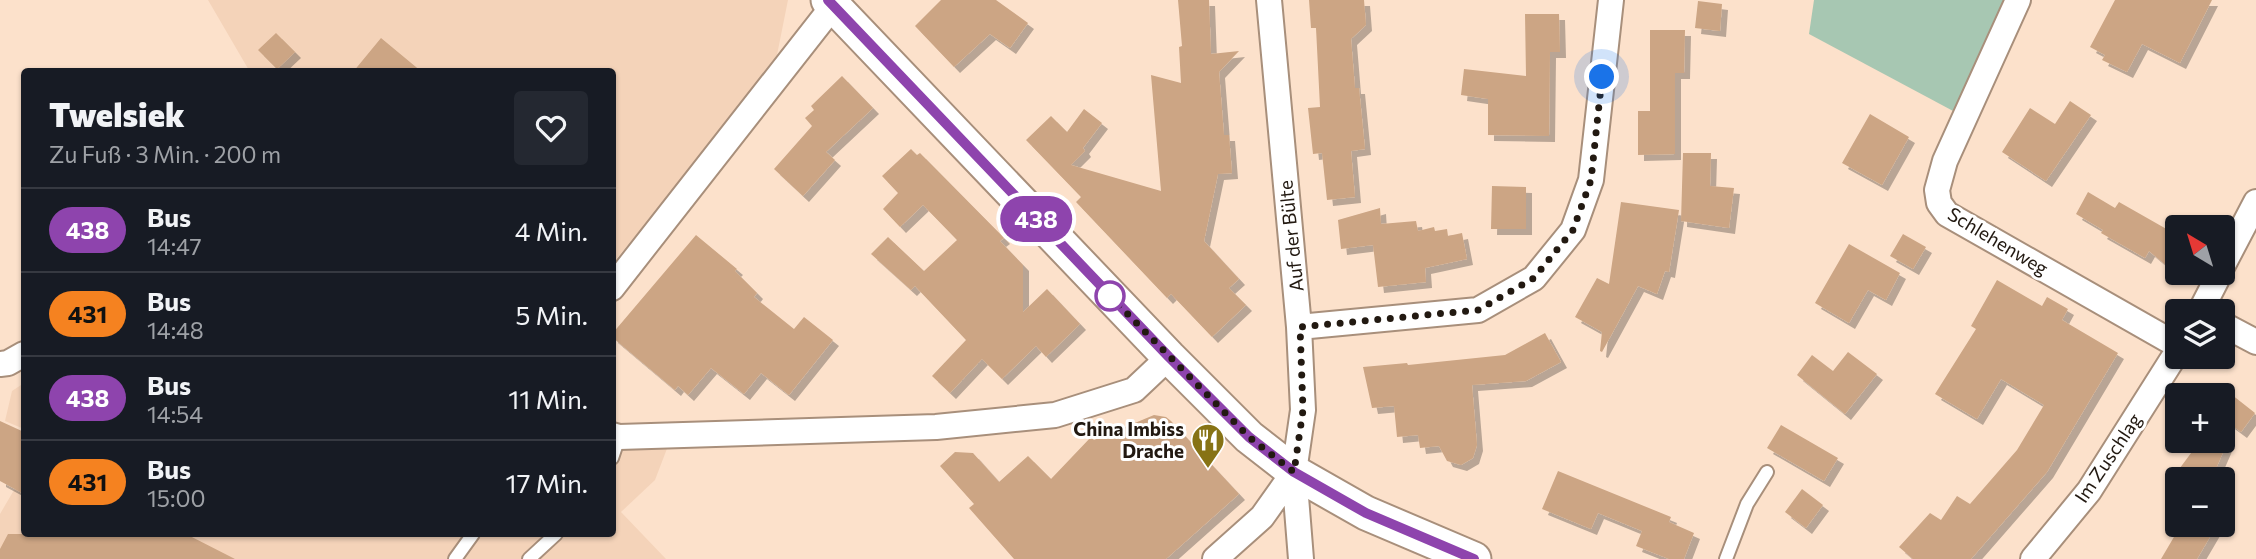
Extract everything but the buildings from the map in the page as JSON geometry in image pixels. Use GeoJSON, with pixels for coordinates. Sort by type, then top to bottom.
{"type":"FeatureCollection","features":[{"type":"Feature","properties":{"kind":"main road"},"geometry":{"type":"LineString","coordinates":[[830,3],[1249,437],[1294,472],[1366,513],[1474,559]]}},
{"type":"Feature","properties":{"kind":"street","name":"Auf der Bülte"},"geometry":{"type":"LineString","coordinates":[[1269,0],[1300,327],[1303,410],[1294,472]]}},
{"type":"Feature","properties":{"kind":"street"},"geometry":{"type":"LineString","coordinates":[[1300,327],[1478,310],[1534,278],[1573,230],[1591,180],[1611,0]]}},
{"type":"Feature","properties":{"kind":"street","name":"Schlehenweg"},"geometry":{"type":"LineString","coordinates":[[2018,0],[1945,161],[1937,190],[1939,203],[1948,214],[2165,338]]}},
{"type":"Feature","properties":{"kind":"street"},"geometry":{"type":"LineString","coordinates":[[616,283],[830,3]]}},
{"type":"Feature","properties":{"kind":"street"},"geometry":{"type":"LineString","coordinates":[[2235,242],[2256,202]]}},
{"type":"Feature","properties":{"kind":"street"},"geometry":{"type":"LineString","coordinates":[[2235,331],[2256,342]]}},
{"type":"Feature","properties":{"kind":"street"},"geometry":{"type":"LineString","coordinates":[[0,364],[21,356]]}},
{"type":"Feature","properties":{"kind":"street"},"geometry":{"type":"LineString","coordinates":[[616,443],[936,427],[1055,415],[1134,390],[1169,357]]}},
{"type":"Feature","properties":{"kind":"street","name":"Im Zuschlag"},"geometry":{"type":"LineString","coordinates":[[2033,559],[2089,491],[2166,369]]}},
{"type":"Feature","properties":{"kind":"street"},"geometry":{"type":"LineString","coordinates":[[1215,559],[1262,517],[1294,472]]}},
{"type":"Feature","properties":{"kind":"street"},"geometry":{"type":"LineString","coordinates":[[1294,472],[1301,559]]}},
{"type":"Feature","properties":{"kind":"lane"},"geometry":{"type":"LineString","coordinates":[[1726,559],[1747,504],[1767,472]]}},
{"type":"Feature","properties":{"kind":"lane"},"geometry":{"type":"LineString","coordinates":[[455,559],[470,537]]}},
{"type":"Feature","properties":{"kind":"lane"},"geometry":{"type":"LineString","coordinates":[[528,559],[553,537]]}},
{"type":"Feature","properties":{"kind":"shaded area"},"geometry":{"type":"Polygon","coordinates":[[[208,0],[788,0],[777,55],[616,259],[616,68],[248,68],[208,0]]]}},
{"type":"Feature","properties":{"kind":"shaded area"},"geometry":{"type":"Polygon","coordinates":[[[21,385],[21,428],[5,421],[12,391],[21,385]]]}},
{"type":"Feature","properties":{"kind":"shaded area"},"geometry":{"type":"Polygon","coordinates":[[[616,443],[668,446],[655,480],[621,512],[666,559],[0,559],[0,514],[21,478],[21,537],[616,537],[616,443]]]}},
{"type":"Feature","properties":{"kind":"green space"},"geometry":{"type":"Polygon","coordinates":[[[1814,0],[2005,0],[1955,112],[1809,34],[1814,0]]]}},
{"type":"Feature","properties":{"kind":"bus line","name":"438"},"geometry":{"type":"LineString","coordinates":[[828,0],[1169,357],[1249,437],[1294,472],[1366,513],[1474,559]]}},
{"type":"Feature","properties":{"kind":"place","name":"China Imbiss Drache"},"geometry":{"type":"Point","coordinates":[1208,470]}},
{"type":"Feature","properties":{"kind":"route"},"geometry":{"type":"LineString","coordinates":[[1110,296],[1249,437],[1294,472],[1303,410],[1300,327],[1478,310],[1534,278],[1573,230],[1591,180],[1602,77]]}}]}
